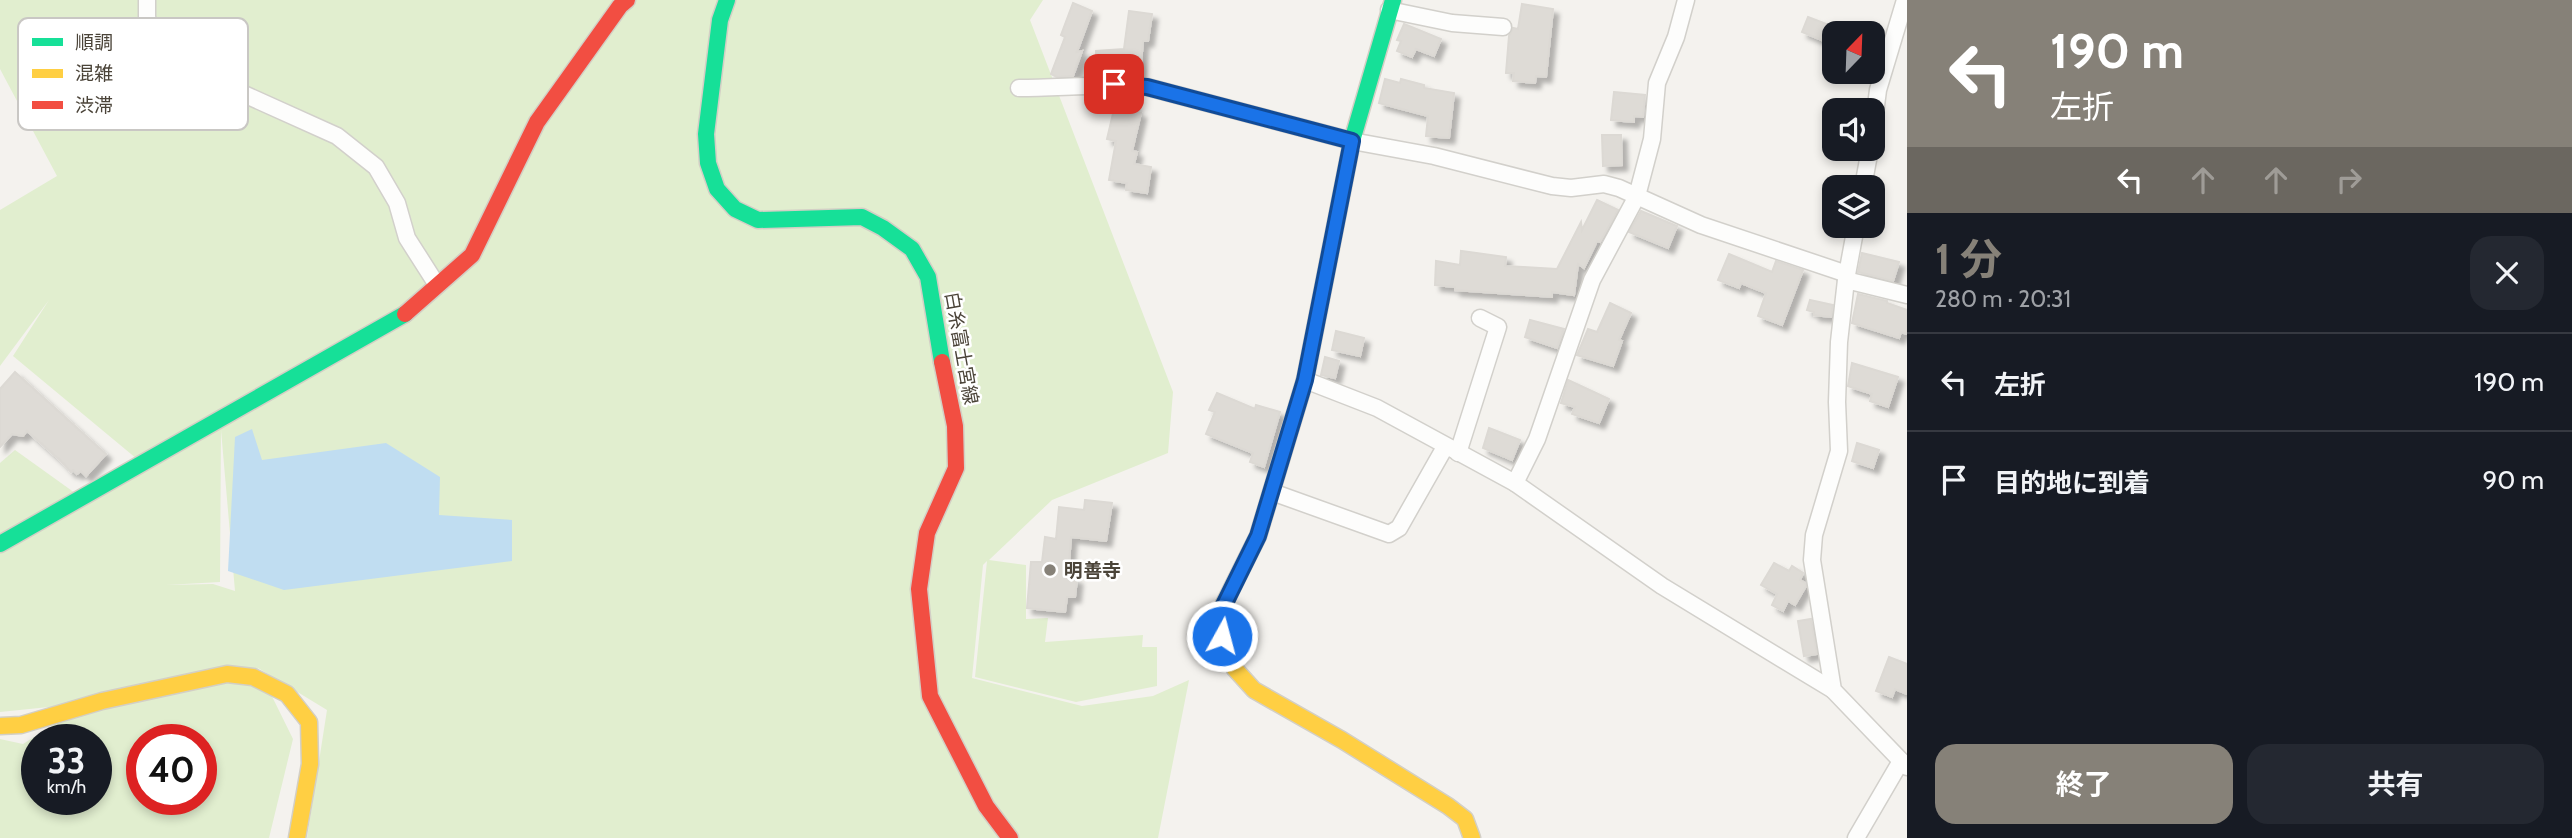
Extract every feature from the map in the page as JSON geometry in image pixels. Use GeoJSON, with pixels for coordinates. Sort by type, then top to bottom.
{"type":"FeatureCollection","features":[{"type":"Feature","properties":{"kind":"street"},"geometry":{"type":"LineString","coordinates":[[146,0],[147,18]]}},
{"type":"Feature","properties":{"kind":"street"},"geometry":{"type":"LineString","coordinates":[[0,544],[402,317],[472,255],[537,122],[627,0]]}},
{"type":"Feature","properties":{"kind":"street","name":"白糸富士宮線"},"geometry":{"type":"LineString","coordinates":[[727,0],[720,20],[706,134],[708,163],[717,189],[735,209],[758,220],[862,217],[912,249],[928,277],[936,334],[955,426],[956,468],[927,533],[919,589],[930,696],[986,806],[1010,838]]}},
{"type":"Feature","properties":{"kind":"street"},"geometry":{"type":"LineString","coordinates":[[1515,483],[1537,439],[1592,280],[1637,196],[1652,139],[1657,83],[1676,37],[1686,0]]}},
{"type":"Feature","properties":{"kind":"street"},"geometry":{"type":"LineString","coordinates":[[1877,98],[1905,0]]}},
{"type":"Feature","properties":{"kind":"street"},"geometry":{"type":"LineString","coordinates":[[1472,838],[1465,819],[1448,806],[1342,740],[1254,690],[1235,669],[1222,636],[1224,605],[1258,536],[1305,380],[1352,141],[1391,5],[1452,23],[1503,27]]}},
{"type":"Feature","properties":{"kind":"street"},"geometry":{"type":"LineString","coordinates":[[1019,88],[1073,88],[1114,84],[1147,87],[1352,141],[1434,156],[1552,186],[1571,188],[1604,184],[1701,225],[1846,277],[1907,295]]}},
{"type":"Feature","properties":{"kind":"street"},"geometry":{"type":"LineString","coordinates":[[248,96],[337,136],[376,167],[397,203],[407,238],[437,285]]}},
{"type":"Feature","properties":{"kind":"street"},"geometry":{"type":"LineString","coordinates":[[1833,690],[1812,560],[1814,535],[1839,451],[1839,342],[1846,277],[1854,238]]}},
{"type":"Feature","properties":{"kind":"street"},"geometry":{"type":"LineString","coordinates":[[1272,492],[1389,534],[1399,528],[1452,450],[1498,327],[1480,318]]}},
{"type":"Feature","properties":{"kind":"street"},"geometry":{"type":"LineString","coordinates":[[1305,380],[1377,408],[1515,483],[1662,586],[1833,690],[1904,764],[1856,838]]}},
{"type":"Feature","properties":{"kind":"street"},"geometry":{"type":"LineString","coordinates":[[0,726],[21,725],[102,701],[227,674],[253,677],[286,694],[309,722],[310,764],[296,838]]}},
{"type":"Feature","properties":{"kind":"street"},"geometry":{"type":"LineString","coordinates":[[986,806],[999,838]]}},
{"type":"Feature","properties":{"kind":"green space"},"geometry":{"type":"Polygon","coordinates":[[[0,0],[1043,0],[1030,20],[1173,392],[1168,453],[1052,500],[989,560],[1026,565],[1026,619],[1048,618],[1045,642],[1143,635],[1142,647],[1157,647],[1157,686],[1076,702],[975,677],[987,561],[983,565],[972,678],[1082,706],[1153,696],[1189,680],[1158,838],[307,838],[327,710],[258,668],[293,739],[269,838],[0,838],[0,739],[21,744],[21,815],[112,815],[112,724],[55,724],[88,703],[0,712],[0,547],[137,459],[13,356],[49,300],[0,366],[0,210],[57,176],[32,130],[248,130],[248,18],[18,18],[18,103],[0,69],[0,0]],[[221,430],[220,582],[166,585],[213,584],[235,591],[221,430]]]}},
{"type":"Feature","properties":{"kind":"green space"},"geometry":{"type":"Polygon","coordinates":[[[15,450],[75,493],[0,535],[0,463],[15,450]]]}},
{"type":"Feature","properties":{"kind":"water"},"geometry":{"type":"Polygon","coordinates":[[[252,429],[262,460],[386,443],[440,477],[439,515],[512,520],[512,561],[284,590],[228,571],[235,437],[252,429]]]}},
{"type":"Feature","properties":{"kind":"building"},"geometry":{"type":"Polygon","coordinates":[[[1073,3],[1092,11],[1077,52],[1082,51],[1073,76],[1057,77],[1051,74],[1065,37],[1061,35],[1073,3]]]}},
{"type":"Feature","properties":{"kind":"building"},"geometry":{"type":"Polygon","coordinates":[[[1522,4],[1553,9],[1546,77],[1536,76],[1535,83],[1513,81],[1514,73],[1506,73],[1509,36],[1513,28],[1518,29],[1522,4]]]}},
{"type":"Feature","properties":{"kind":"building"},"geometry":{"type":"Polygon","coordinates":[[[1129,11],[1152,14],[1148,41],[1143,41],[1140,76],[1097,75],[1096,51],[1124,49],[1129,11]]]}},
{"type":"Feature","properties":{"kind":"building"},"geometry":{"type":"Polygon","coordinates":[[[1808,17],[1822,22],[1822,40],[1802,32],[1808,17]]]}},
{"type":"Feature","properties":{"kind":"building"},"geometry":{"type":"Polygon","coordinates":[[[1404,24],[1441,39],[1434,56],[1416,49],[1412,57],[1397,51],[1401,41],[1397,40],[1404,24]]]}},
{"type":"Feature","properties":{"kind":"building"},"geometry":{"type":"Polygon","coordinates":[[[1385,79],[1400,83],[1401,79],[1424,85],[1424,88],[1454,93],[1449,138],[1426,136],[1428,116],[1379,103],[1385,79]]]}},
{"type":"Feature","properties":{"kind":"building"},"geometry":{"type":"Polygon","coordinates":[[[1614,92],[1645,95],[1643,117],[1634,116],[1634,122],[1611,120],[1614,92]]]}},
{"type":"Feature","properties":{"kind":"building"},"geometry":{"type":"Polygon","coordinates":[[[1105,96],[1130,96],[1128,105],[1141,113],[1132,151],[1137,152],[1134,164],[1151,167],[1147,193],[1126,190],[1127,183],[1109,180],[1116,141],[1107,139],[1115,105],[1104,103],[1105,96]]]}},
{"type":"Feature","properties":{"kind":"building"},"geometry":{"type":"Polygon","coordinates":[[[1602,135],[1621,135],[1622,165],[1603,166],[1602,135]]]}},
{"type":"Feature","properties":{"kind":"building"},"geometry":{"type":"Polygon","coordinates":[[[1597,200],[1618,210],[1600,242],[1597,241],[1584,268],[1578,264],[1574,295],[1552,292],[1552,297],[1455,290],[1455,287],[1435,285],[1436,261],[1460,265],[1461,251],[1506,257],[1505,266],[1557,269],[1581,222],[1582,230],[1597,200]]]}},
{"type":"Feature","properties":{"kind":"building"},"geometry":{"type":"Polygon","coordinates":[[[1641,211],[1677,226],[1668,248],[1629,232],[1641,211]]]}},
{"type":"Feature","properties":{"kind":"building"},"geometry":{"type":"Polygon","coordinates":[[[1862,253],[1899,262],[1893,281],[1858,272],[1862,253]]]}},
{"type":"Feature","properties":{"kind":"building"},"geometry":{"type":"Polygon","coordinates":[[[1729,254],[1772,272],[1776,261],[1803,270],[1782,325],[1758,316],[1766,293],[1741,283],[1739,288],[1718,280],[1729,254]]]}},
{"type":"Feature","properties":{"kind":"building"},"geometry":{"type":"Polygon","coordinates":[[[1858,294],[1887,301],[1907,310],[1907,334],[1901,332],[1899,338],[1852,323],[1858,294]]]}},
{"type":"Feature","properties":{"kind":"building"},"geometry":{"type":"Polygon","coordinates":[[[1810,300],[1833,305],[1831,317],[1814,315],[1814,312],[1807,310],[1810,300]]]}},
{"type":"Feature","properties":{"kind":"building"},"geometry":{"type":"Polygon","coordinates":[[[1610,303],[1631,313],[1619,340],[1622,341],[1613,366],[1577,355],[1588,329],[1597,332],[1610,303]]]}},
{"type":"Feature","properties":{"kind":"building"},"geometry":{"type":"Polygon","coordinates":[[[1530,320],[1564,329],[1557,348],[1525,337],[1530,320]]]}},
{"type":"Feature","properties":{"kind":"building"},"geometry":{"type":"Polygon","coordinates":[[[1336,331],[1364,338],[1360,356],[1332,350],[1336,331]]]}},
{"type":"Feature","properties":{"kind":"building"},"geometry":{"type":"Polygon","coordinates":[[[1325,357],[1339,361],[1335,378],[1321,375],[1325,357]]]}},
{"type":"Feature","properties":{"kind":"building"},"geometry":{"type":"Polygon","coordinates":[[[1852,363],[1898,377],[1888,407],[1870,401],[1872,394],[1848,386],[1852,363]]]}},
{"type":"Feature","properties":{"kind":"building"},"geometry":{"type":"Polygon","coordinates":[[[15,372],[106,454],[86,476],[81,471],[77,474],[73,470],[71,472],[27,431],[23,436],[12,434],[0,447],[0,389],[15,372]]]}},
{"type":"Feature","properties":{"kind":"building"},"geometry":{"type":"Polygon","coordinates":[[[1568,380],[1609,399],[1599,423],[1572,414],[1575,407],[1561,403],[1568,380]]]}},
{"type":"Feature","properties":{"kind":"building"},"geometry":{"type":"Polygon","coordinates":[[[1217,393],[1255,409],[1256,405],[1280,412],[1264,467],[1250,462],[1253,453],[1206,434],[1215,412],[1209,410],[1217,393]]]}},
{"type":"Feature","properties":{"kind":"building"},"geometry":{"type":"Polygon","coordinates":[[[1489,428],[1520,440],[1512,460],[1483,448],[1489,428]]]}},
{"type":"Feature","properties":{"kind":"building"},"geometry":{"type":"Polygon","coordinates":[[[1857,443],[1879,450],[1873,468],[1852,461],[1857,443]]]}},
{"type":"Feature","properties":{"kind":"building"},"geometry":{"type":"Polygon","coordinates":[[[1085,500],[1112,503],[1106,541],[1071,537],[1068,577],[1077,579],[1075,597],[1067,597],[1065,612],[1027,608],[1031,562],[1042,562],[1045,537],[1056,539],[1059,507],[1084,510],[1085,500]]]}},
{"type":"Feature","properties":{"kind":"building"},"geometry":{"type":"Polygon","coordinates":[[[1774,563],[1789,571],[1792,566],[1803,573],[1800,580],[1806,586],[1795,605],[1788,601],[1783,611],[1772,605],[1777,594],[1761,585],[1774,563]]]}},
{"type":"Feature","properties":{"kind":"building"},"geometry":{"type":"Polygon","coordinates":[[[1811,619],[1817,654],[1804,656],[1798,621],[1811,619]]]}},
{"type":"Feature","properties":{"kind":"building"},"geometry":{"type":"Polygon","coordinates":[[[1889,657],[1907,664],[1907,694],[1895,689],[1892,697],[1876,691],[1889,657]]]}},
{"type":"Feature","properties":{"kind":"traffic: fast"},"geometry":{"type":"LineString","coordinates":[[727,0],[720,20],[706,134],[708,163],[717,189],[735,209],[758,220],[862,217],[912,249],[928,277],[942,362]]}},
{"type":"Feature","properties":{"kind":"traffic: fast"},"geometry":{"type":"LineString","coordinates":[[1224,604],[1258,536],[1305,380],[1352,141],[1393,0]]}},
{"type":"Feature","properties":{"kind":"traffic: fast"},"geometry":{"type":"LineString","coordinates":[[0,544],[405,314]]}},
{"type":"Feature","properties":{"kind":"traffic: slow"},"geometry":{"type":"LineString","coordinates":[[1224,604],[1221,636],[1235,669],[1254,690],[1342,740],[1448,806],[1465,819],[1472,838]]}},
{"type":"Feature","properties":{"kind":"traffic: slow"},"geometry":{"type":"LineString","coordinates":[[0,726],[21,725],[102,701],[227,674],[253,677],[287,694],[309,722],[310,764],[297,838]]}},
{"type":"Feature","properties":{"kind":"traffic: jam"},"geometry":{"type":"LineString","coordinates":[[405,314],[472,255],[537,122],[627,0]]}},
{"type":"Feature","properties":{"kind":"traffic: jam"},"geometry":{"type":"LineString","coordinates":[[942,362],[955,426],[956,468],[927,533],[919,589],[930,696],[986,806],[1010,838]]}},
{"type":"Feature","properties":{"kind":"place","name":"明善寺"},"geometry":{"type":"Point","coordinates":[1050,570]}},
{"type":"Feature","properties":{"kind":"route"},"geometry":{"type":"LineString","coordinates":[[1114,84],[1147,87],[1352,141],[1305,380],[1258,536],[1224,605],[1222,636]]}}]}
